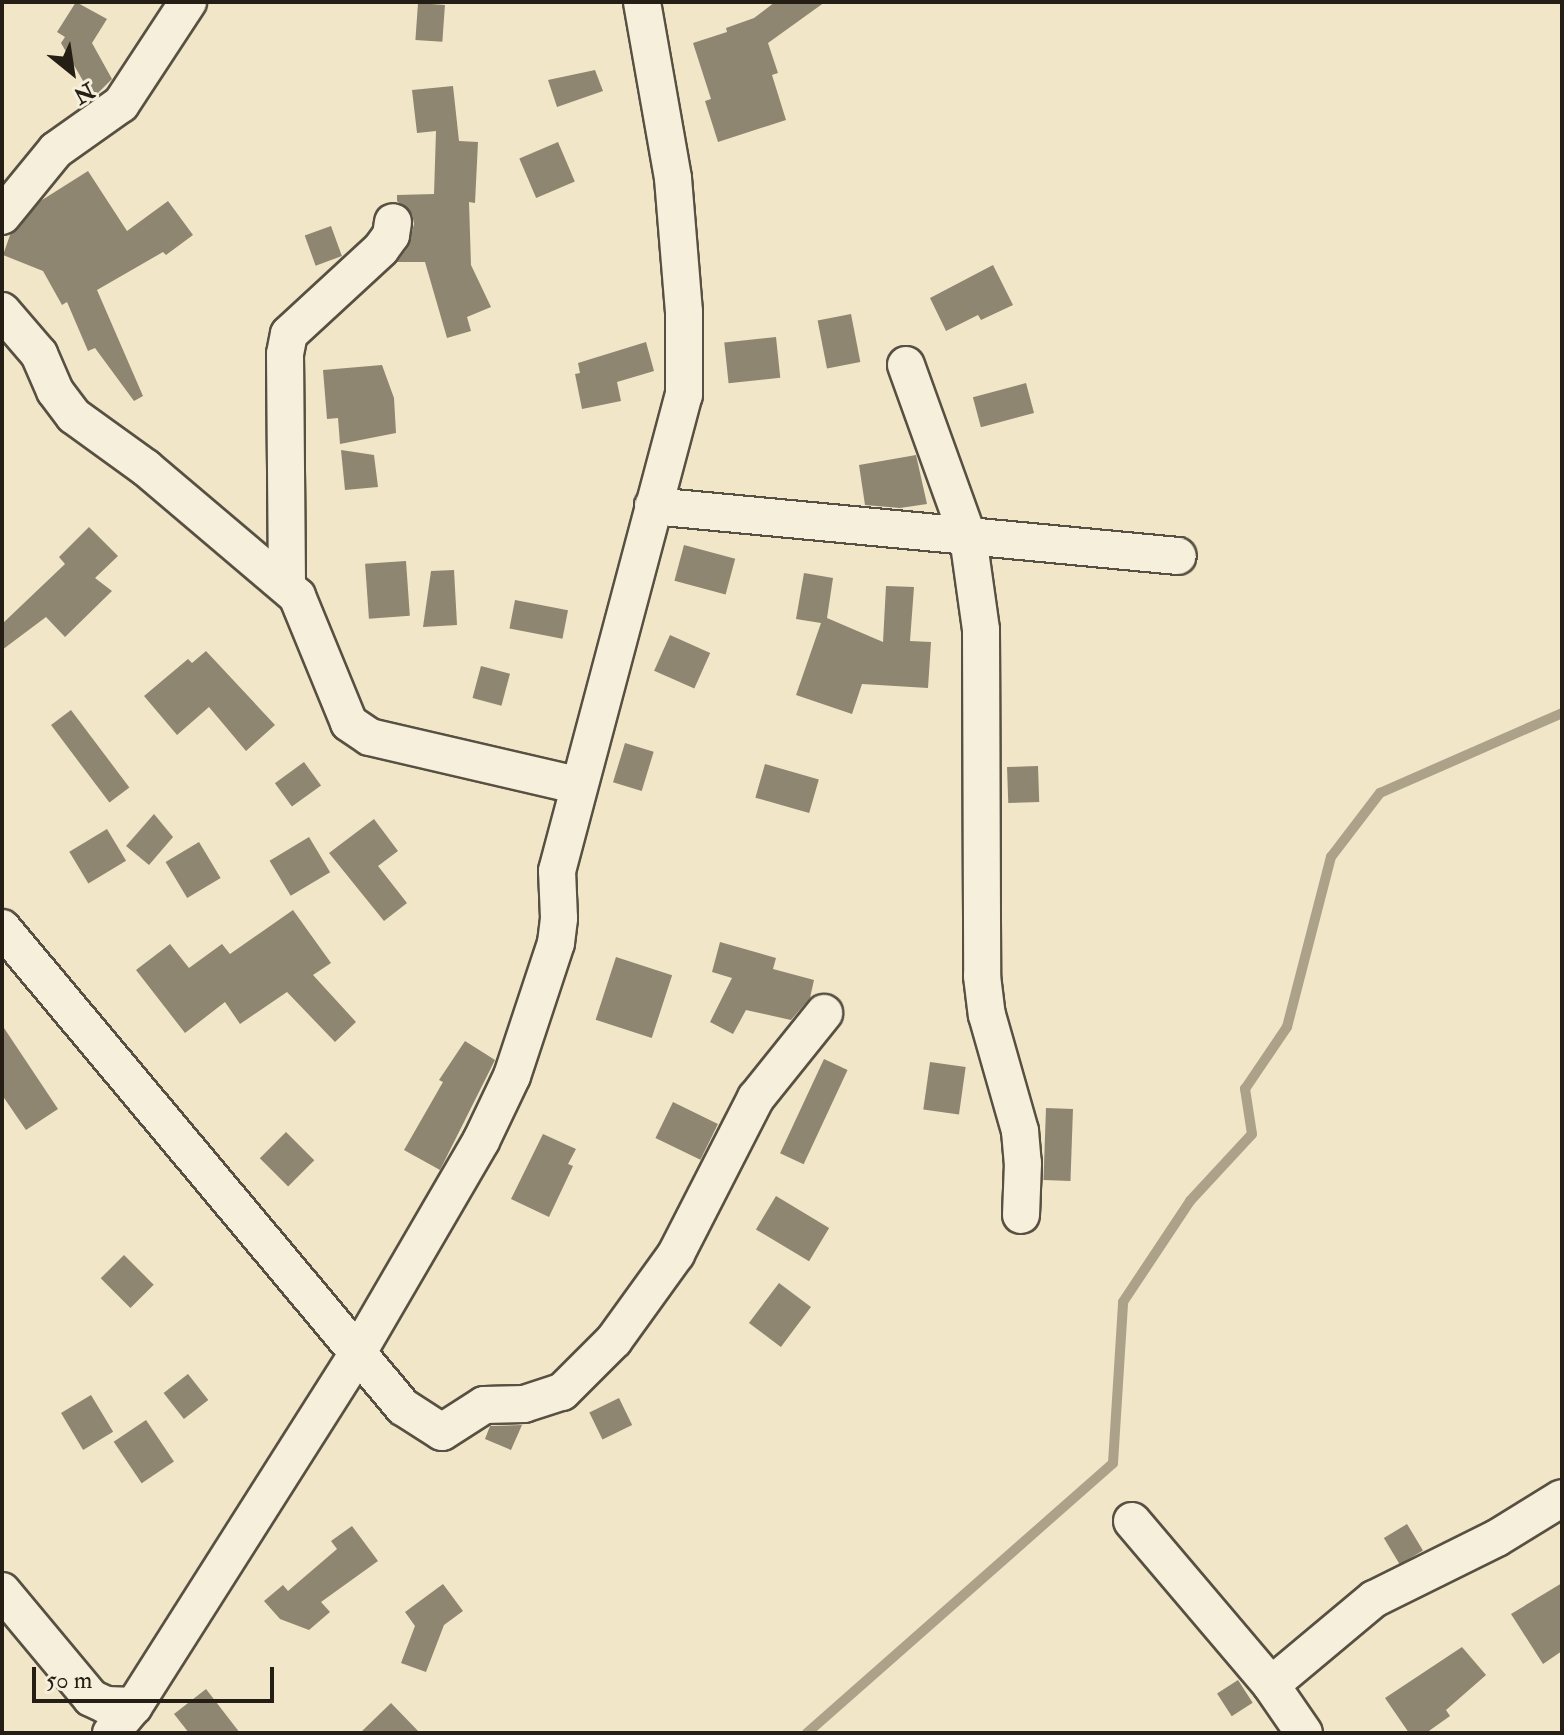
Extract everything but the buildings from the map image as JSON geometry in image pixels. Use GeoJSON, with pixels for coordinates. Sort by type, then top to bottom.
{"type":"FeatureCollection","features":[{"type":"Feature","properties":{"kind":"street"},"geometry":{"type":"LineString","coordinates":[[2,216],[56,150],[121,104],[188,2]]}},
{"type":"Feature","properties":{"kind":"street"},"geometry":{"type":"LineString","coordinates":[[2,1591],[91,1698],[106,1705],[123,1720],[357,1354],[481,1141],[512,1076],[556,943],[559,918],[557,871],[577,785],[684,395],[684,312],[673,178],[642,2]]}},
{"type":"Feature","properties":{"kind":"street"},"geometry":{"type":"LineString","coordinates":[[287,584],[285,354],[289,334],[381,249],[391,235],[393,222]]}},
{"type":"Feature","properties":{"kind":"street"},"geometry":{"type":"LineString","coordinates":[[2,311],[39,354],[55,391],[74,416],[146,468],[221,534],[287,584],[306,612],[349,723],[370,737],[577,785]]}},
{"type":"Feature","properties":{"kind":"street"},"geometry":{"type":"LineString","coordinates":[[906,365],[968,537],[981,630],[982,976],[987,1015],[1020,1131],[1023,1163],[1021,1215]]}},
{"type":"Feature","properties":{"kind":"street"},"geometry":{"type":"LineString","coordinates":[[653,506],[1178,556]]}},
{"type":"Feature","properties":{"kind":"street"},"geometry":{"type":"LineString","coordinates":[[2,928],[403,1407],[442,1432],[484,1405],[524,1404],[562,1392],[614,1340],[656,1286],[676,1254],[756,1098],[824,1013]]}},
{"type":"Feature","properties":{"kind":"street"},"geometry":{"type":"LineString","coordinates":[[1271,1685],[1374,1599],[1497,1538],[1562,1498]]}},
{"type":"Feature","properties":{"kind":"street"},"geometry":{"type":"LineString","coordinates":[[1132,1521],[1271,1685],[1304,1733]]}},
{"type":"Feature","properties":{"kind":"waterway"},"geometry":{"type":"LineString","coordinates":[[807,1733],[1113,1463],[1123,1302],[1190,1201],[1252,1134],[1245,1089],[1287,1027],[1331,857],[1380,793],[1562,713]]}}]}
